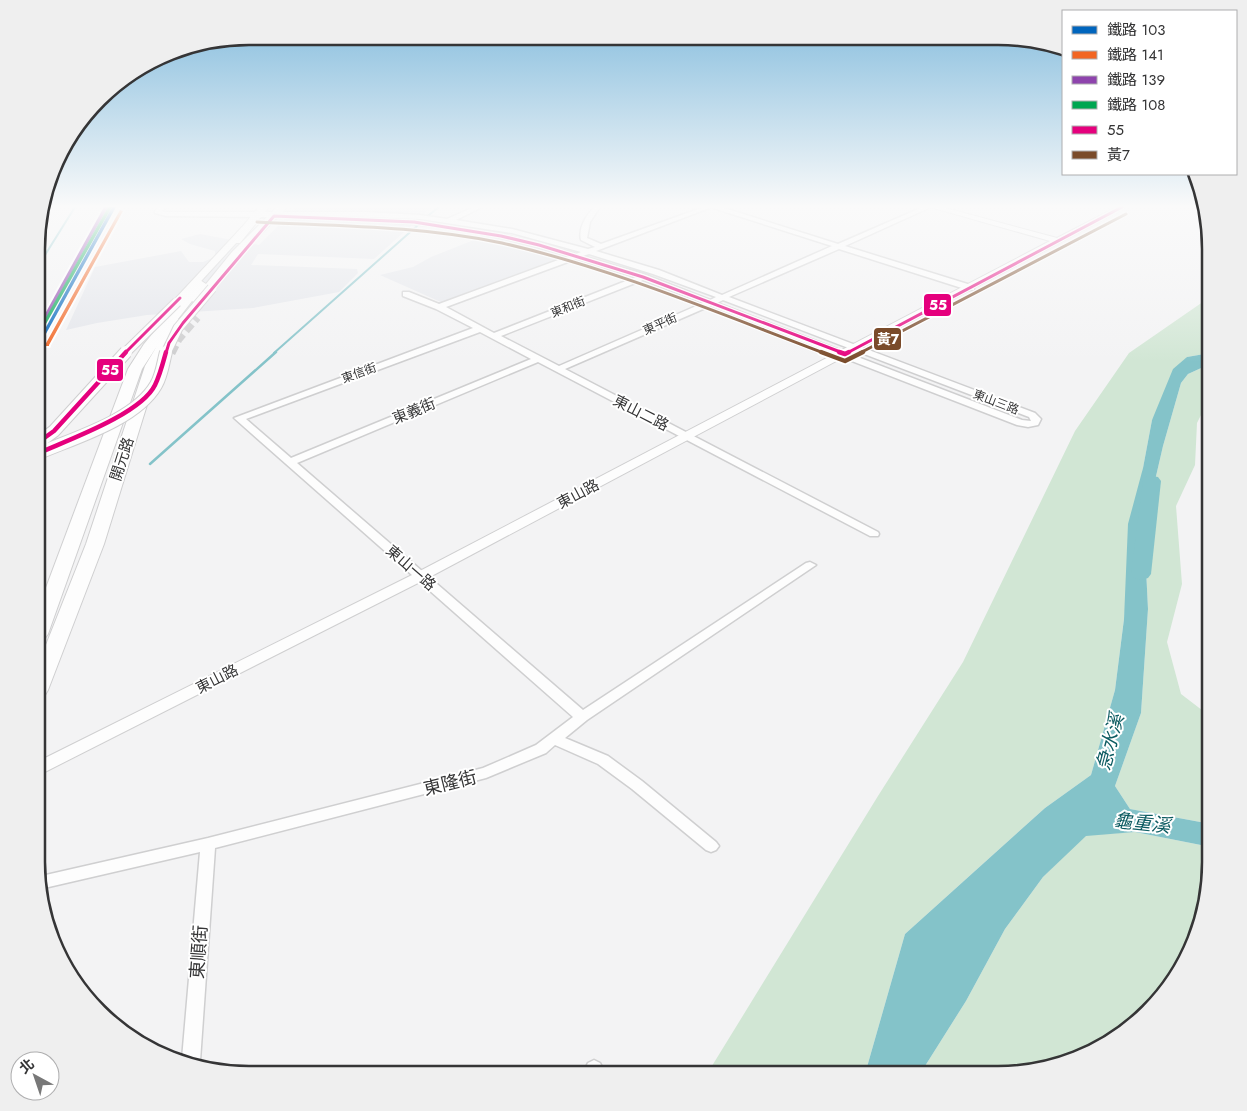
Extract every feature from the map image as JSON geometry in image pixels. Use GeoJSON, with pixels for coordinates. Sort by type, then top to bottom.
{"type":"FeatureCollection","features":[{"type":"Feature","properties":{"kind":"main road","name":"開元路"},"geometry":{"type":"LineString","coordinates":[[45,616],[135,369],[149,347],[221,259]]}},
{"type":"Feature","properties":{"kind":"main road","name":"開元路"},"geometry":{"type":"LineString","coordinates":[[45,672],[95,544],[152,366],[166,341],[232,259]]}},
{"type":"Feature","properties":{"kind":"street"},"geometry":{"type":"LineString","coordinates":[[45,438],[54,431],[129,349],[218,259]]}},
{"type":"Feature","properties":{"kind":"street","name":"開元路"},"geometry":{"type":"LineString","coordinates":[[45,450],[109,422],[144,400],[155,386],[161,373],[169,343],[183,323],[237,259]]}},
{"type":"Feature","properties":{"kind":"street"},"geometry":{"type":"LineString","coordinates":[[439,307],[568,259]]}},
{"type":"Feature","properties":{"kind":"street","name":"東山三路"},"geometry":{"type":"LineString","coordinates":[[585,259],[643,277],[710,302],[851,351],[1032,415],[1036,419],[1035,423],[1020,423],[851,351],[656,272],[608,259]]}},
{"type":"Feature","properties":{"kind":"street","name":"東平街"},"geometry":{"type":"LineString","coordinates":[[558,370],[811,259]]}},
{"type":"Feature","properties":{"kind":"street"},"geometry":{"type":"LineString","coordinates":[[880,259],[971,288]]}},
{"type":"Feature","properties":{"kind":"street","name":"東山路"},"geometry":{"type":"LineString","coordinates":[[45,766],[421,576],[1025,259]]}},
{"type":"Feature","properties":{"kind":"street","name":"東和街"},"geometry":{"type":"LineString","coordinates":[[493,336],[643,277]]}},
{"type":"Feature","properties":{"kind":"street","name":"東山二路"},"geometry":{"type":"LineString","coordinates":[[406,294],[439,307],[874,534]]}},
{"type":"Feature","properties":{"kind":"street","name":"東信街"},"geometry":{"type":"LineString","coordinates":[[240,418],[479,329]]}},
{"type":"Feature","properties":{"kind":"street","name":"東義街"},"geometry":{"type":"LineString","coordinates":[[290,462],[538,359]]}},
{"type":"Feature","properties":{"kind":"street","name":"東山一路"},"geometry":{"type":"LineString","coordinates":[[240,418],[582,717]]}},
{"type":"Feature","properties":{"kind":"street","name":"東隆街"},"geometry":{"type":"LineString","coordinates":[[46,881],[208,844],[486,773],[541,749],[582,717],[810,565]]}},
{"type":"Feature","properties":{"kind":"street"},"geometry":{"type":"LineString","coordinates":[[554,739],[604,760],[638,785],[711,846]]}},
{"type":"Feature","properties":{"kind":"street","name":"東順街"},"geometry":{"type":"LineString","coordinates":[[191,1057],[208,844]]}},
{"type":"Feature","properties":{"kind":"shaded area"},"geometry":{"type":"Polygon","coordinates":[[[139,259],[187,259],[189,262],[203,262],[211,259],[255,259],[251,265],[357,269],[358,273],[339,292],[253,308],[147,315],[66,330],[95,267],[139,259]]]}},
{"type":"Feature","properties":{"kind":"shaded area"},"geometry":{"type":"Polygon","coordinates":[[[428,259],[560,259],[443,303],[380,275],[413,267],[428,259]]]}},
{"type":"Feature","properties":{"kind":"green space"},"geometry":{"type":"Polygon","coordinates":[[[1202,303],[1202,354],[1187,357],[1152,420],[1143,468],[1115,690],[1091,775],[1045,808],[905,934],[867,1066],[712,1066],[963,662],[1075,431],[1129,353],[1202,303]]]}},
{"type":"Feature","properties":{"kind":"green space"},"geometry":{"type":"Polygon","coordinates":[[[1202,368],[1202,413],[1197,423],[1195,465],[1176,506],[1182,584],[1167,642],[1181,694],[1202,710],[1202,822],[1130,809],[1115,786],[1141,713],[1148,609],[1144,528],[1163,446],[1181,383],[1188,374],[1202,368]]]}},
{"type":"Feature","properties":{"kind":"green space"},"geometry":{"type":"Polygon","coordinates":[[[1135,832],[1202,845],[1202,875],[1195,915],[1181,952],[1168,975],[1142,1006],[1122,1024],[1100,1039],[1063,1055],[1038,1062],[1011,1066],[925,1066],[966,1001],[1005,929],[1043,877],[1086,835],[1135,832]]]}},
{"type":"Feature","properties":{"kind":"water","name":"龜重溪"},"geometry":{"type":"Polygon","coordinates":[[[1202,354],[1202,368],[1188,374],[1181,383],[1163,446],[1144,528],[1148,609],[1141,713],[1115,786],[1130,809],[1202,822],[1202,845],[1135,832],[1086,836],[1043,877],[1005,929],[966,1001],[925,1066],[867,1066],[905,934],[1045,808],[1091,775],[1115,690],[1124,619],[1128,524],[1143,468],[1152,420],[1173,369],[1187,357],[1202,354]]]}},
{"type":"Feature","properties":{"kind":"waterway"},"geometry":{"type":"LineString","coordinates":[[274,353],[380,259]]}},
{"type":"Feature","properties":{"kind":"waterway"},"geometry":{"type":"LineString","coordinates":[[150,464],[276,352]]}},
{"type":"Feature","properties":{"kind":"waterway","name":"急水溪"},"geometry":{"type":"LineString","coordinates":[[1141,574],[1152,481]]}},
{"type":"Feature","properties":{"kind":"tunnel"},"geometry":{"type":"LineString","coordinates":[[171,353],[178,339],[197,317]]}},
{"type":"Feature","properties":{"kind":"rail line","name":"139"},"geometry":{"type":"LineString","coordinates":[[45,317],[77,259]]}},
{"type":"Feature","properties":{"kind":"rail line","name":"108"},"geometry":{"type":"LineString","coordinates":[[45,322],[81,259]]}},
{"type":"Feature","properties":{"kind":"rail line","name":"103"},"geometry":{"type":"LineString","coordinates":[[45,332],[85,259]]}},
{"type":"Feature","properties":{"kind":"rail line","name":"141"},"geometry":{"type":"LineString","coordinates":[[47,345],[95,259]]}},
{"type":"Feature","properties":{"kind":"transit line","name":"55"},"geometry":{"type":"LineString","coordinates":[[45,450],[109,422],[144,399],[155,386],[169,343],[183,323],[238,259]]}},
{"type":"Feature","properties":{"kind":"transit line","name":"黃7"},"geometry":{"type":"LineString","coordinates":[[559,259],[641,284],[845,361],[1040,259]]}},
{"type":"Feature","properties":{"kind":"transit line","name":"55"},"geometry":{"type":"LineString","coordinates":[[584,259],[643,277],[845,354],[1024,259]]}},
{"type":"Feature","properties":{"kind":"transit line","name":"55"},"geometry":{"type":"LineString","coordinates":[[45,437],[54,431],[129,349],[180,298]]}}]}
